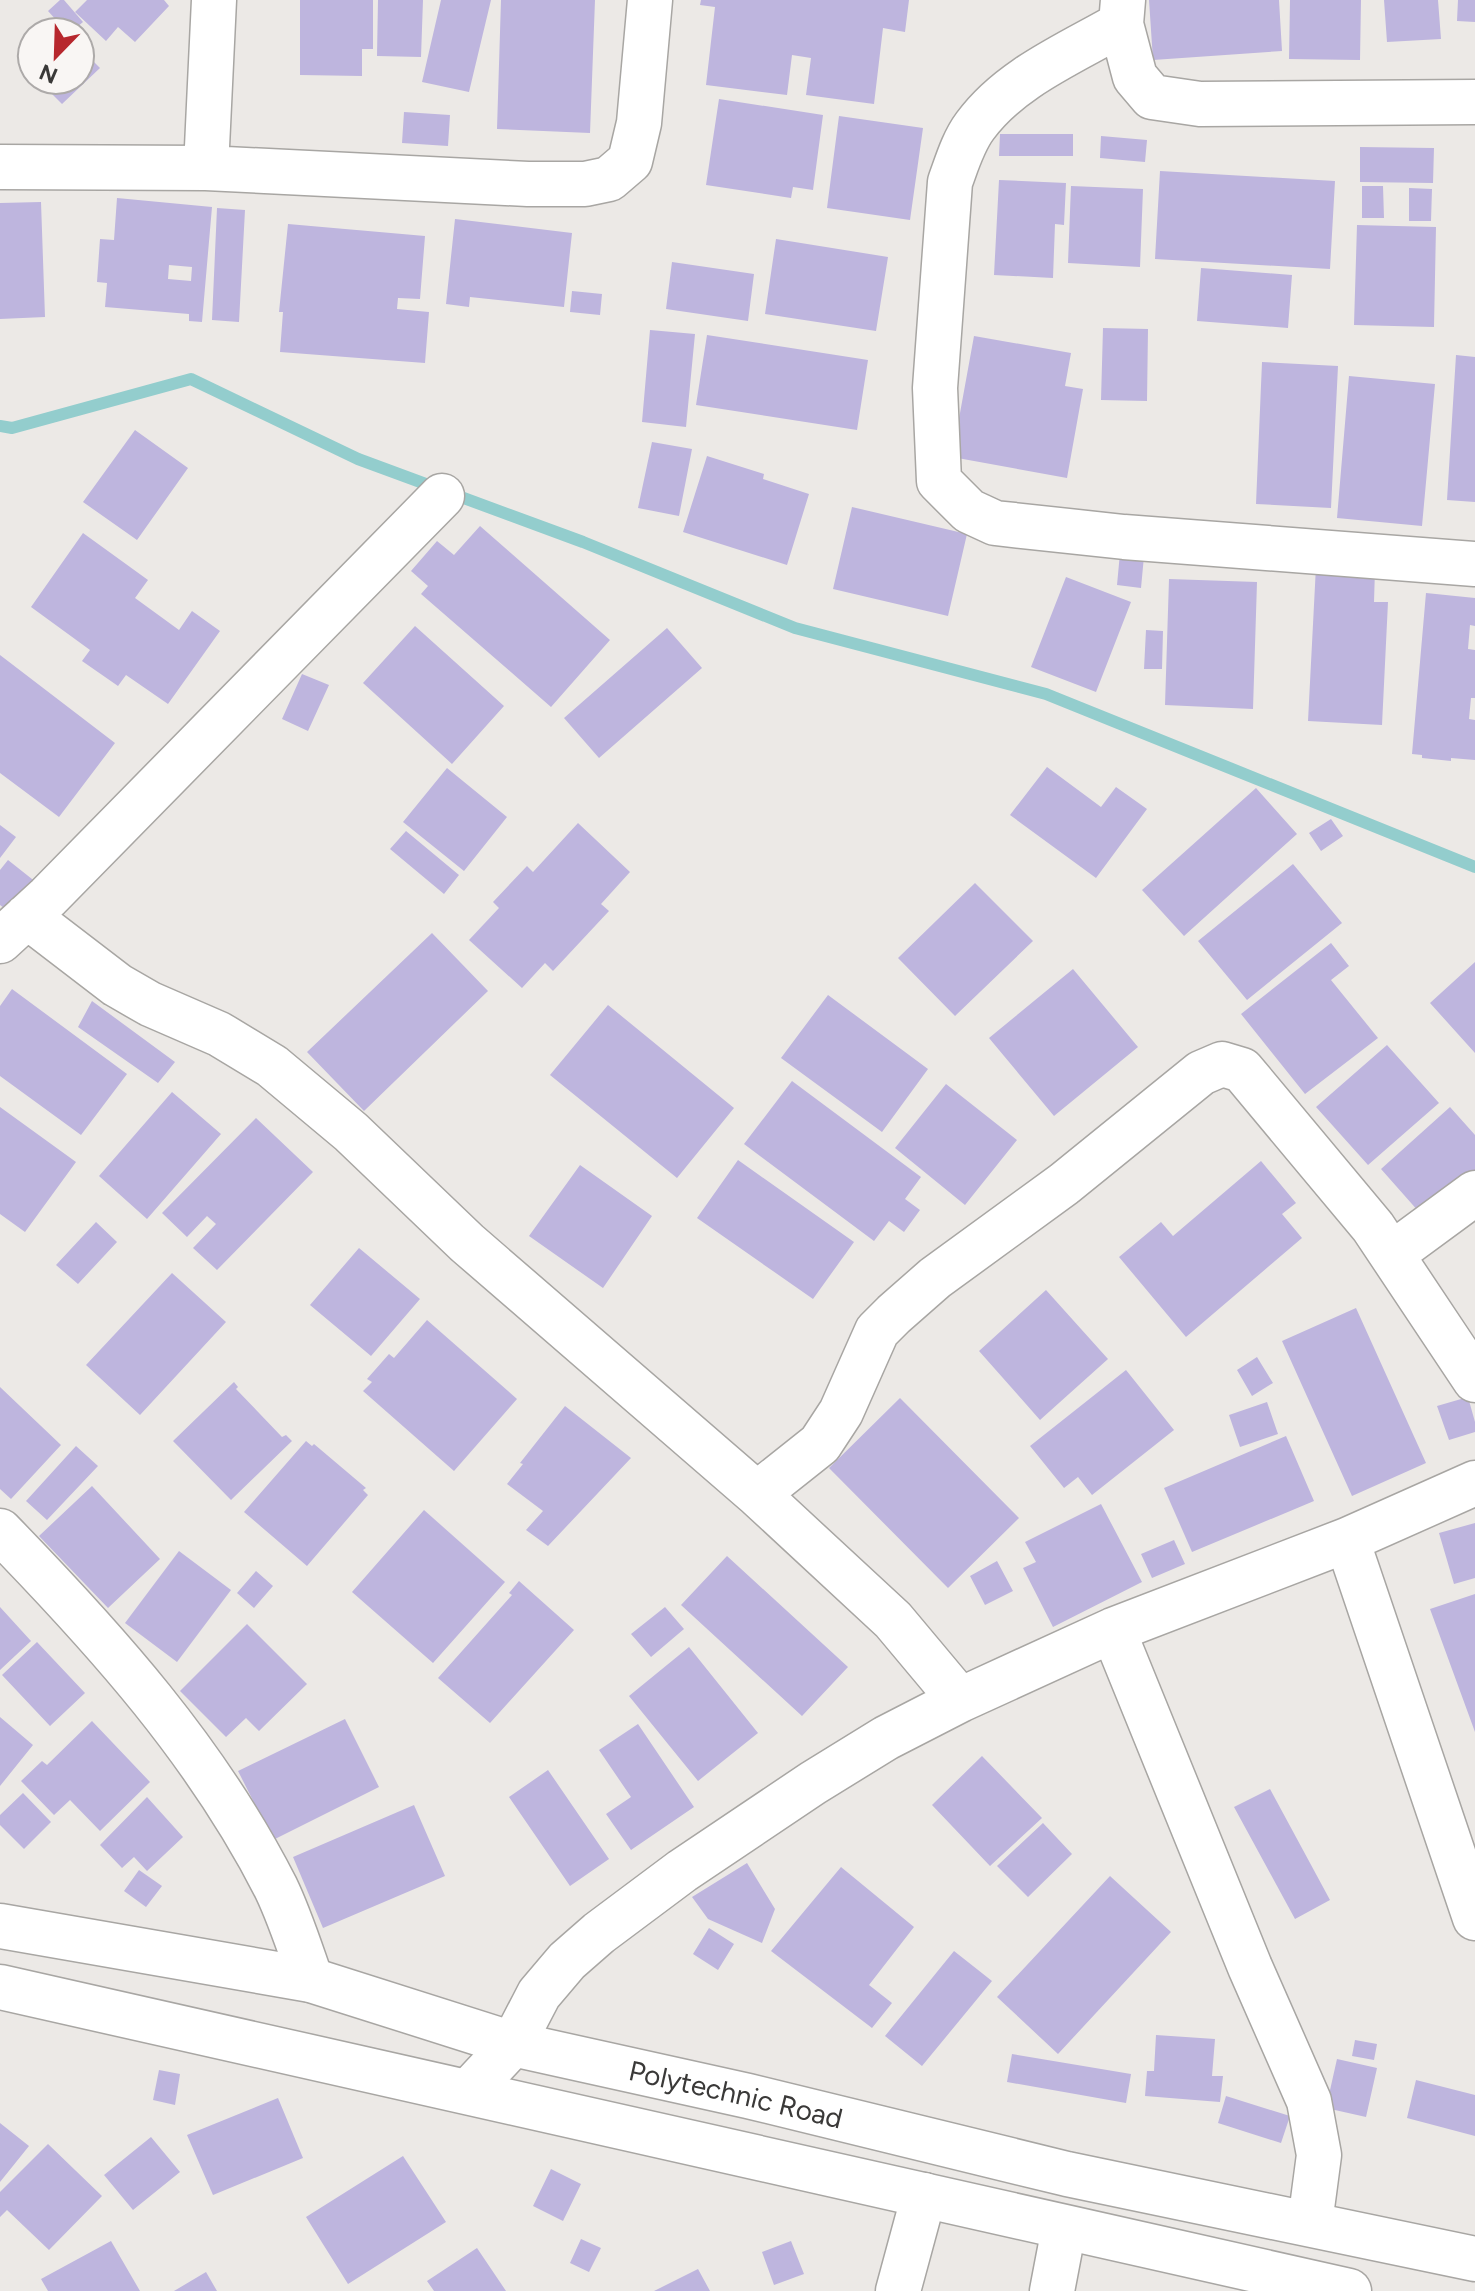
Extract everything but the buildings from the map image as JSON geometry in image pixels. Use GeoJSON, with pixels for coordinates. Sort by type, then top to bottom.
{"type":"FeatureCollection","features":[{"type":"Feature","properties":{"kind":"street"},"geometry":{"type":"LineString","coordinates":[[206,168],[214,0]]}},
{"type":"Feature","properties":{"kind":"street"},"geometry":{"type":"LineString","coordinates":[[0,167],[206,168],[528,184],[585,184],[609,179],[630,161],[639,123],[650,0]]}},
{"type":"Feature","properties":{"kind":"street"},"geometry":{"type":"LineString","coordinates":[[1475,102],[1200,104],[1152,97],[1135,77],[1122,12],[1012,88],[975,126],[961,152],[950,182],[935,388],[939,481],[969,511],[995,523],[1124,537],[1475,564]]}},
{"type":"Feature","properties":{"kind":"street"},"geometry":{"type":"LineString","coordinates":[[442,496],[14,929],[150,1004],[219,1034],[272,1066],[351,1132],[467,1243],[757,1494],[893,1620],[960,1700]]}},
{"type":"Feature","properties":{"kind":"street"},"geometry":{"type":"LineString","coordinates":[[757,1494],[820,1444],[841,1412],[877,1331],[894,1314],[935,1278],[1064,1184],[1201,1073],[1222,1064],[1242,1070],[1373,1227],[1475,1380]]}},
{"type":"Feature","properties":{"kind":"street"},"geometry":{"type":"LineString","coordinates":[[1392,1254],[1475,1193]]}},
{"type":"Feature","properties":{"kind":"street"},"geometry":{"type":"LineString","coordinates":[[469,2091],[513,2044],[539,1994],[567,1961],[599,1933],[682,1871],[886,1738],[960,1700],[1113,1630],[1347,1540],[1475,1483]]}},
{"type":"Feature","properties":{"kind":"street"},"geometry":{"type":"LineString","coordinates":[[0,1531],[54,1586],[178,1730],[226,1799],[276,1889],[311,1980]]}},
{"type":"Feature","properties":{"kind":"street"},"geometry":{"type":"LineString","coordinates":[[1347,1540],[1460,1824],[1475,1918]]}},
{"type":"Feature","properties":{"kind":"street"},"geometry":{"type":"LineString","coordinates":[[1113,1630],[1250,1967],[1309,2101],[1319,2155],[1310,2223]]}},
{"type":"Feature","properties":{"kind":"street","name":"Polytechnic Road"},"geometry":{"type":"LineString","coordinates":[[0,1926],[311,1980],[513,2044],[748,2096],[1067,2174],[1475,2259]]}},
{"type":"Feature","properties":{"kind":"street","name":"Polytechnic Road"},"geometry":{"type":"LineString","coordinates":[[0,1987],[1344,2290]]}},
{"type":"Feature","properties":{"kind":"street"},"geometry":{"type":"LineString","coordinates":[[898,2291],[924,2195]]}},
{"type":"Feature","properties":{"kind":"street"},"geometry":{"type":"LineString","coordinates":[[1052,2291],[1064,2228]]}},
{"type":"Feature","properties":{"kind":"waterway"},"geometry":{"type":"LineString","coordinates":[[0,426],[12,428],[191,379],[358,459],[583,542],[795,628],[1046,694],[1475,867]]}}]}
